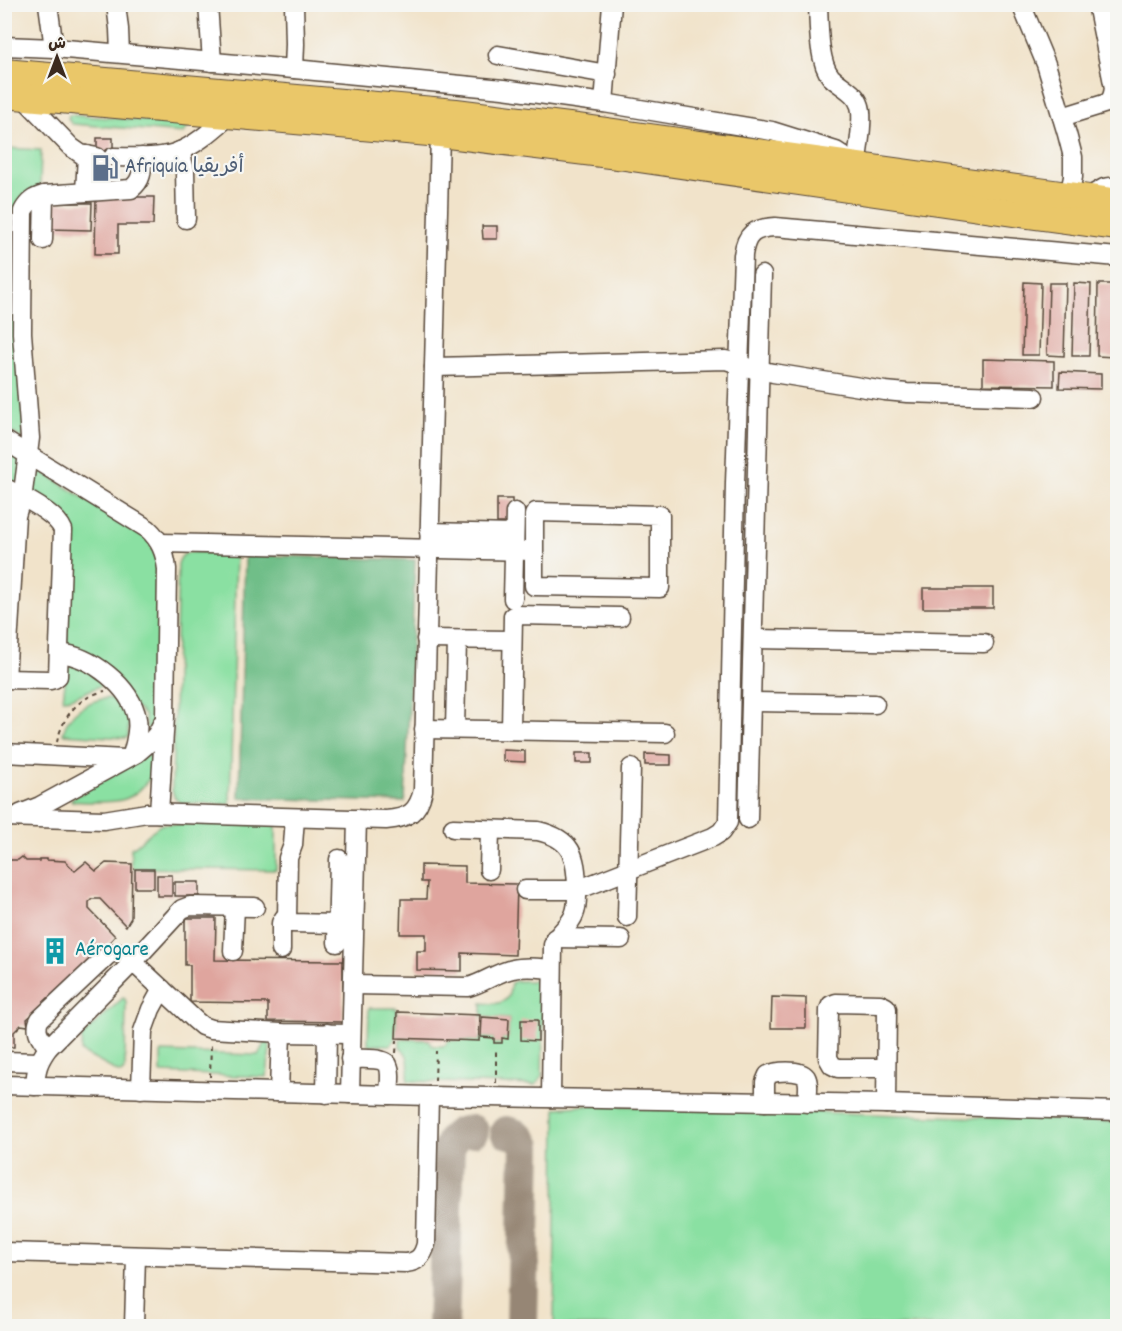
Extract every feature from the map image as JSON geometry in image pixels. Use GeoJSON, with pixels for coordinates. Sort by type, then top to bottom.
{"type":"FeatureCollection","features":[{"type":"Feature","properties":{"kind":"highway"},"geometry":{"type":"LineString","coordinates":[[4,72],[456,112],[1118,202]]}},
{"type":"Feature","properties":{"kind":"highway"},"geometry":{"type":"LineString","coordinates":[[14,96],[440,134],[626,157],[1118,226]]}},
{"type":"Feature","properties":{"kind":"street"},"geometry":{"type":"LineString","coordinates":[[48,4],[54,48]]}},
{"type":"Feature","properties":{"kind":"street"},"geometry":{"type":"LineString","coordinates":[[116,4],[120,53]]}},
{"type":"Feature","properties":{"kind":"street"},"geometry":{"type":"LineString","coordinates":[[208,4],[212,62]]}},
{"type":"Feature","properties":{"kind":"street"},"geometry":{"type":"LineString","coordinates":[[294,4],[294,69]]}},
{"type":"Feature","properties":{"kind":"street"},"geometry":{"type":"LineString","coordinates":[[604,103],[612,4]]}},
{"type":"Feature","properties":{"kind":"street"},"geometry":{"type":"LineString","coordinates":[[818,4],[820,47],[829,75],[854,96],[860,105],[861,116],[850,165]]}},
{"type":"Feature","properties":{"kind":"street"},"geometry":{"type":"LineString","coordinates":[[1021,4],[1046,64],[1062,117],[1073,157],[1073,177],[1077,197],[1118,186]]}},
{"type":"Feature","properties":{"kind":"street"},"geometry":{"type":"LineString","coordinates":[[1062,117],[1107,103],[1113,95],[1114,88],[1097,4]]}},
{"type":"Feature","properties":{"kind":"street"},"geometry":{"type":"LineString","coordinates":[[4,46],[120,53],[294,69],[503,89],[604,103],[787,135],[836,150],[850,165]]}},
{"type":"Feature","properties":{"kind":"street"},"geometry":{"type":"LineString","coordinates":[[498,55],[607,74]]}},
{"type":"Feature","properties":{"kind":"street"},"geometry":{"type":"LineString","coordinates":[[14,96],[71,147],[81,154],[99,156],[142,157],[167,155],[180,151],[230,115]]}},
{"type":"Feature","properties":{"kind":"street"},"geometry":{"type":"LineString","coordinates":[[4,817],[104,820],[135,814],[159,813],[398,819],[411,813],[417,807],[423,790],[440,134]]}},
{"type":"Feature","properties":{"kind":"street"},"geometry":{"type":"LineString","coordinates":[[180,151],[185,170],[186,219]]}},
{"type":"Feature","properties":{"kind":"street"},"geometry":{"type":"LineString","coordinates":[[86,192],[99,156]]}},
{"type":"Feature","properties":{"kind":"street"},"geometry":{"type":"LineString","coordinates":[[4,487],[20,500],[56,519],[63,530],[60,653],[58,676],[54,680],[5,679],[15,529],[20,500],[28,455],[30,432],[22,333],[23,211],[34,197],[131,189],[140,181],[142,157]]}},
{"type":"Feature","properties":{"kind":"street"},"geometry":{"type":"LineString","coordinates":[[43,240],[44,195]]}},
{"type":"Feature","properties":{"kind":"street"},"geometry":{"type":"LineString","coordinates":[[525,890],[577,890],[713,837],[721,832],[728,822],[738,363],[743,255],[745,244],[752,233],[763,228],[775,227],[1118,257]]}},
{"type":"Feature","properties":{"kind":"street"},"geometry":{"type":"LineString","coordinates":[[748,819],[762,275]]}},
{"type":"Feature","properties":{"kind":"street"},"geometry":{"type":"LineString","coordinates":[[434,367],[722,360],[760,370],[907,393],[1034,397]]}},
{"type":"Feature","properties":{"kind":"street"},"geometry":{"type":"LineString","coordinates":[[4,440],[140,524],[160,543],[167,569],[165,717],[159,813]]}},
{"type":"Feature","properties":{"kind":"street"},"geometry":{"type":"LineString","coordinates":[[513,599],[514,512]]}},
{"type":"Feature","properties":{"kind":"street"},"geometry":{"type":"LineString","coordinates":[[536,512],[658,514],[661,516],[659,589],[535,587],[533,551],[536,512]]}},
{"type":"Feature","properties":{"kind":"street"},"geometry":{"type":"LineString","coordinates":[[160,543],[514,542],[533,551]]}},
{"type":"Feature","properties":{"kind":"street"},"geometry":{"type":"LineString","coordinates":[[511,730],[512,618],[514,615],[620,617]]}},
{"type":"Feature","properties":{"kind":"street"},"geometry":{"type":"LineString","coordinates":[[426,639],[512,640]]}},
{"type":"Feature","properties":{"kind":"street"},"geometry":{"type":"LineString","coordinates":[[753,639],[984,643]]}},
{"type":"Feature","properties":{"kind":"street"},"geometry":{"type":"LineString","coordinates":[[455,729],[457,640]]}},
{"type":"Feature","properties":{"kind":"street"},"geometry":{"type":"LineString","coordinates":[[60,653],[80,658],[100,668],[123,691],[138,720],[136,740],[128,757]]}},
{"type":"Feature","properties":{"kind":"street"},"geometry":{"type":"LineString","coordinates":[[752,702],[875,704]]}},
{"type":"Feature","properties":{"kind":"street"},"geometry":{"type":"LineString","coordinates":[[4,817],[17,815],[40,806],[128,757],[151,741],[165,717]]}},
{"type":"Feature","properties":{"kind":"street"},"geometry":{"type":"LineString","coordinates":[[424,729],[665,733]]}},
{"type":"Feature","properties":{"kind":"street"},"geometry":{"type":"LineString","coordinates":[[4,753],[128,757]]}},
{"type":"Feature","properties":{"kind":"street"},"geometry":{"type":"LineString","coordinates":[[627,917],[631,768]]}},
{"type":"Feature","properties":{"kind":"street"},"geometry":{"type":"LineString","coordinates":[[288,818],[293,845],[288,858],[287,918],[290,923],[338,924]]}},
{"type":"Feature","properties":{"kind":"street"},"geometry":{"type":"LineString","coordinates":[[350,1094],[357,819]]}},
{"type":"Feature","properties":{"kind":"street"},"geometry":{"type":"LineString","coordinates":[[453,828],[538,831],[564,842],[572,853],[576,867],[576,908],[574,916],[555,938],[553,945],[551,1098]]}},
{"type":"Feature","properties":{"kind":"street"},"geometry":{"type":"LineString","coordinates":[[489,870],[490,830]]}},
{"type":"Feature","properties":{"kind":"street"},"geometry":{"type":"LineString","coordinates":[[337,943],[339,860]]}},
{"type":"Feature","properties":{"kind":"street"},"geometry":{"type":"LineString","coordinates":[[35,1086],[36,1071],[43,1055],[182,909],[190,906],[255,908]]}},
{"type":"Feature","properties":{"kind":"street"},"geometry":{"type":"LineString","coordinates":[[233,951],[235,907]]}},
{"type":"Feature","properties":{"kind":"street"},"geometry":{"type":"LineString","coordinates":[[280,950],[281,923],[284,918],[287,918]]}},
{"type":"Feature","properties":{"kind":"street"},"geometry":{"type":"LineString","coordinates":[[555,938],[621,939]]}},
{"type":"Feature","properties":{"kind":"street"},"geometry":{"type":"LineString","coordinates":[[43,1055],[37,1030],[40,1019],[108,955],[113,953],[124,953],[202,1026],[211,1029],[281,1033],[351,1034]]}},
{"type":"Feature","properties":{"kind":"street"},"geometry":{"type":"LineString","coordinates":[[353,985],[468,987],[481,984],[502,972],[513,969],[524,967],[552,969]]}},
{"type":"Feature","properties":{"kind":"street"},"geometry":{"type":"LineString","coordinates":[[141,1089],[143,1031],[146,1020],[162,989]]}},
{"type":"Feature","properties":{"kind":"street"},"geometry":{"type":"LineString","coordinates":[[886,1068],[838,1068],[832,1065],[828,1058],[831,1005],[836,1003],[880,1004],[886,1007],[886,1068],[886,1104]]}},
{"type":"Feature","properties":{"kind":"street"},"geometry":{"type":"LineString","coordinates":[[279,1092],[281,1033]]}},
{"type":"Feature","properties":{"kind":"street"},"geometry":{"type":"LineString","coordinates":[[326,1094],[327,1033]]}},
{"type":"Feature","properties":{"kind":"street"},"geometry":{"type":"LineString","coordinates":[[4,1061],[43,1055]]}},
{"type":"Feature","properties":{"kind":"street"},"geometry":{"type":"LineString","coordinates":[[350,1059],[385,1062],[389,1066],[389,1095]]}},
{"type":"Feature","properties":{"kind":"street"},"geometry":{"type":"LineString","coordinates":[[765,1102],[765,1082],[768,1076],[775,1072],[800,1073],[806,1077],[807,1103]]}},
{"type":"Feature","properties":{"kind":"street"},"geometry":{"type":"LineString","coordinates":[[4,1085],[1118,1111]]}},
{"type":"Feature","properties":{"kind":"street"},"geometry":{"type":"LineString","coordinates":[[4,1252],[413,1262],[420,1258],[426,1244],[432,1096]]}},
{"type":"Feature","properties":{"kind":"street"},"geometry":{"type":"LineString","coordinates":[[134,1326],[136,1256]]}},
{"type":"Feature","properties":{"kind":"path"},"geometry":{"type":"LineString","coordinates":[[56,755],[59,732],[64,721],[83,699],[104,691],[123,691]]}},
{"type":"Feature","properties":{"kind":"path"},"geometry":{"type":"LineString","coordinates":[[209,1091],[211,1029]]}},
{"type":"Feature","properties":{"kind":"path"},"geometry":{"type":"LineString","coordinates":[[496,1047],[496,1097]]}},
{"type":"Feature","properties":{"kind":"path"},"geometry":{"type":"LineString","coordinates":[[432,1096],[436,1051]]}},
{"type":"Feature","properties":{"kind":"green space"},"geometry":{"type":"Polygon","coordinates":[[[69,115],[183,123],[188,127],[183,133],[72,124],[68,119],[69,115]]]}},
{"type":"Feature","properties":{"kind":"green space"},"geometry":{"type":"Polygon","coordinates":[[[4,148],[41,150],[40,186],[24,196],[16,212],[8,213],[25,432],[22,439],[5,428],[4,148]]]}},
{"type":"Feature","properties":{"kind":"green space"},"geometry":{"type":"Polygon","coordinates":[[[4,447],[148,539],[159,562],[157,716],[150,729],[147,729],[144,715],[67,647],[68,523],[5,479],[4,447]]]}},
{"type":"Feature","properties":{"kind":"green space"},"geometry":{"type":"Polygon","coordinates":[[[189,552],[236,553],[230,804],[182,803],[175,798],[172,790],[178,564],[182,556],[189,552]]]}},
{"type":"Feature","properties":{"kind":"green space"},"geometry":{"type":"Polygon","coordinates":[[[245,555],[415,560],[405,802],[239,798],[245,555]]]}},
{"type":"Feature","properties":{"kind":"green space"},"geometry":{"type":"Polygon","coordinates":[[[70,665],[90,672],[106,685],[73,698],[63,699],[67,667],[70,665]]]}},
{"type":"Feature","properties":{"kind":"green space"},"geometry":{"type":"Polygon","coordinates":[[[109,698],[121,702],[129,710],[128,737],[63,734],[69,719],[80,708],[94,701],[109,698]]]}},
{"type":"Feature","properties":{"kind":"green space"},"geometry":{"type":"Polygon","coordinates":[[[149,754],[154,757],[151,780],[149,779],[132,796],[119,801],[72,801],[71,799],[149,754]]]}},
{"type":"Feature","properties":{"kind":"green space"},"geometry":{"type":"Polygon","coordinates":[[[162,824],[276,824],[276,870],[131,868],[131,848],[162,824]]]}},
{"type":"Feature","properties":{"kind":"green space"},"geometry":{"type":"Polygon","coordinates":[[[540,981],[544,984],[542,1076],[536,1085],[408,1081],[408,1058],[400,1048],[400,1039],[428,1040],[433,1046],[444,1046],[448,1040],[479,1041],[481,1037],[494,1038],[494,1043],[501,1043],[502,1038],[508,1038],[509,1019],[482,1017],[482,1003],[502,1002],[509,995],[511,983],[540,981]]]}},
{"type":"Feature","properties":{"kind":"green space"},"geometry":{"type":"Polygon","coordinates":[[[123,998],[126,1002],[125,1066],[121,1073],[81,1052],[82,1036],[123,998]]]}},
{"type":"Feature","properties":{"kind":"green space"},"geometry":{"type":"Polygon","coordinates":[[[369,1008],[397,1008],[396,1038],[391,1045],[368,1045],[369,1008]]]}},
{"type":"Feature","properties":{"kind":"green space"},"geometry":{"type":"Polygon","coordinates":[[[265,1042],[269,1043],[270,1047],[267,1077],[161,1073],[161,1052],[258,1055],[265,1042]]]}},
{"type":"Feature","properties":{"kind":"green space"},"geometry":{"type":"Polygon","coordinates":[[[595,1105],[1117,1122],[1117,1326],[554,1326],[556,1108],[595,1105]]]}},
{"type":"Feature","properties":{"kind":"building","name":"Afriquia أفريقيا"},"geometry":{"type":"Polygon","coordinates":[[[97,138],[113,138],[113,178],[97,178],[97,138]]]}},
{"type":"Feature","properties":{"kind":"building"},"geometry":{"type":"Polygon","coordinates":[[[96,197],[154,197],[153,225],[118,225],[118,254],[95,254],[96,197]]]}},
{"type":"Feature","properties":{"kind":"building"},"geometry":{"type":"Polygon","coordinates":[[[50,203],[92,203],[91,230],[49,229],[50,203]]]}},
{"type":"Feature","properties":{"kind":"building"},"geometry":{"type":"Polygon","coordinates":[[[482,226],[497,226],[497,239],[483,239],[482,226]]]}},
{"type":"Feature","properties":{"kind":"building"},"geometry":{"type":"Polygon","coordinates":[[[1024,282],[1041,283],[1039,355],[1022,355],[1024,282]]]}},
{"type":"Feature","properties":{"kind":"building"},"geometry":{"type":"Polygon","coordinates":[[[1049,283],[1066,283],[1064,356],[1047,355],[1049,283]]]}},
{"type":"Feature","properties":{"kind":"building"},"geometry":{"type":"Polygon","coordinates":[[[1074,283],[1091,284],[1089,356],[1072,356],[1074,283]]]}},
{"type":"Feature","properties":{"kind":"building"},"geometry":{"type":"Polygon","coordinates":[[[1098,284],[1116,284],[1114,357],[1097,356],[1098,284]]]}},
{"type":"Feature","properties":{"kind":"building"},"geometry":{"type":"Polygon","coordinates":[[[983,359],[1054,361],[1054,386],[983,385],[983,359]]]}},
{"type":"Feature","properties":{"kind":"building"},"geometry":{"type":"Polygon","coordinates":[[[1060,372],[1101,374],[1101,389],[1059,388],[1060,372]]]}},
{"type":"Feature","properties":{"kind":"building"},"geometry":{"type":"Polygon","coordinates":[[[497,499],[512,499],[512,523],[497,523],[497,499]]]}},
{"type":"Feature","properties":{"kind":"building"},"geometry":{"type":"Polygon","coordinates":[[[923,588],[993,588],[993,608],[923,608],[923,588]]]}},
{"type":"Feature","properties":{"kind":"building"},"geometry":{"type":"Polygon","coordinates":[[[503,750],[525,751],[525,762],[503,761],[503,750]]]}},
{"type":"Feature","properties":{"kind":"building"},"geometry":{"type":"Polygon","coordinates":[[[576,753],[592,753],[592,763],[576,763],[576,753]]]}},
{"type":"Feature","properties":{"kind":"building"},"geometry":{"type":"Polygon","coordinates":[[[645,754],[671,755],[671,765],[645,765],[645,754]]]}},
{"type":"Feature","properties":{"kind":"building","name":"Aérogare"},"geometry":{"type":"Polygon","coordinates":[[[22,857],[26,861],[47,859],[65,861],[75,871],[86,862],[96,871],[106,863],[132,864],[131,918],[126,926],[100,899],[92,899],[89,902],[89,909],[115,936],[105,947],[107,949],[27,1019],[28,1026],[21,1025],[14,1032],[14,1047],[4,1047],[4,860],[18,860],[22,857]]]}},
{"type":"Feature","properties":{"kind":"building"},"geometry":{"type":"Polygon","coordinates":[[[421,865],[465,866],[465,883],[517,884],[515,955],[462,953],[462,971],[417,970],[417,951],[426,951],[426,934],[400,934],[401,899],[426,899],[427,882],[421,882],[421,865]]]}},
{"type":"Feature","properties":{"kind":"building"},"geometry":{"type":"Polygon","coordinates":[[[135,869],[154,869],[154,888],[135,888],[135,869]]]}},
{"type":"Feature","properties":{"kind":"building"},"geometry":{"type":"Polygon","coordinates":[[[157,875],[172,875],[172,896],[157,896],[157,875]]]}},
{"type":"Feature","properties":{"kind":"building"},"geometry":{"type":"Polygon","coordinates":[[[175,882],[199,882],[199,896],[175,896],[175,882]]]}},
{"type":"Feature","properties":{"kind":"building"},"geometry":{"type":"Polygon","coordinates":[[[185,918],[216,918],[215,960],[343,961],[343,1022],[268,1021],[268,1003],[190,1002],[190,965],[185,965],[185,918]]]}},
{"type":"Feature","properties":{"kind":"building"},"geometry":{"type":"Polygon","coordinates":[[[772,997],[806,998],[806,1028],[771,1028],[772,997]]]}},
{"type":"Feature","properties":{"kind":"building"},"geometry":{"type":"Polygon","coordinates":[[[397,1012],[480,1015],[479,1041],[396,1038],[397,1012]]]}},
{"type":"Feature","properties":{"kind":"building"},"geometry":{"type":"Polygon","coordinates":[[[482,1017],[509,1019],[508,1039],[502,1038],[502,1043],[494,1043],[494,1038],[481,1037],[482,1017]]]}},
{"type":"Feature","properties":{"kind":"building"},"geometry":{"type":"Polygon","coordinates":[[[521,1020],[538,1020],[538,1041],[521,1040],[521,1020]]]}},
{"type":"Feature","properties":{"kind":"taxiway"},"geometry":{"type":"LineString","coordinates":[[443,1326],[449,1148],[457,1135],[473,1131]]}},
{"type":"Feature","properties":{"kind":"taxiway"},"geometry":{"type":"LineString","coordinates":[[506,1132],[518,1136],[526,1146],[522,1326]]}},
{"type":"Feature","properties":{"kind":"place","name":"Afriquia أفريقيا"},"geometry":{"type":"Point","coordinates":[105,168]}},
{"type":"Feature","properties":{"kind":"place","name":"Aérogare"},"geometry":{"type":"Point","coordinates":[55,951]}}]}
